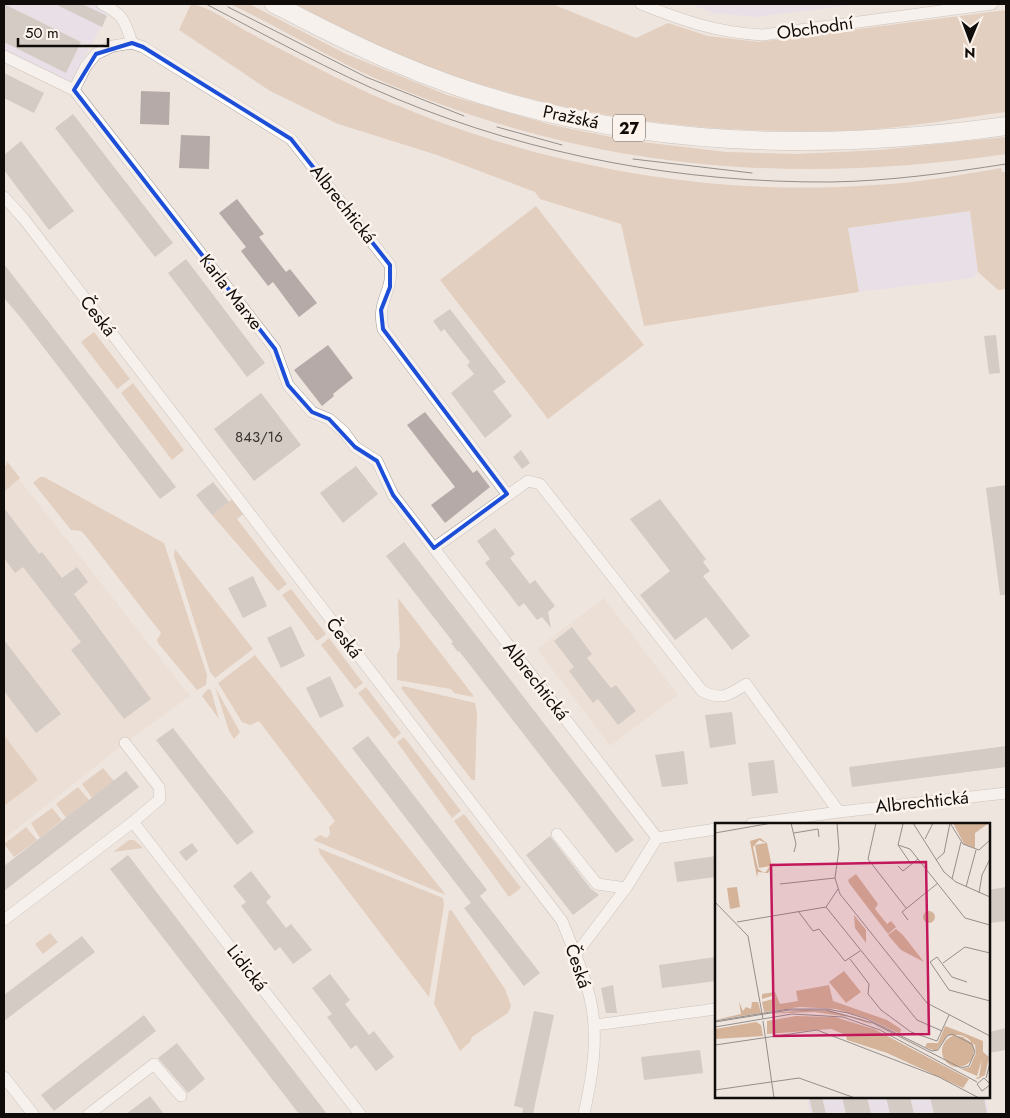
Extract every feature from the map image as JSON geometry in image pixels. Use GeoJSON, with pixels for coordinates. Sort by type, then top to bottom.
{"type":"FeatureCollection","features":[{"type":"Feature","properties":{"kind":"main road","name":"Pražská"},"geometry":{"type":"LineString","coordinates":[[274,4],[395,63],[467,89],[512,103],[614,126],[720,140],[785,142],[888,140],[1006,126]]}},
{"type":"Feature","properties":{"kind":"street"},"geometry":{"type":"LineString","coordinates":[[74,90],[86,66],[96,54],[113,46],[132,43],[126,23],[118,12],[102,4]]}},
{"type":"Feature","properties":{"kind":"street","name":"Obchodní"},"geometry":{"type":"LineString","coordinates":[[641,4],[689,23],[728,33],[762,35],[992,4]]}},
{"type":"Feature","properties":{"kind":"street","name":"Albrechtická"},"geometry":{"type":"LineString","coordinates":[[132,43],[183,70],[260,118],[290,139],[307,159],[390,265],[390,287],[383,298],[381,310],[383,329],[507,494]]}},
{"type":"Feature","properties":{"kind":"street","name":"Karla Marxe"},"geometry":{"type":"LineString","coordinates":[[4,56],[74,90],[275,349],[288,385],[312,412],[330,419],[344,432],[355,447],[377,461],[393,495],[434,548]]}},
{"type":"Feature","properties":{"kind":"street","name":"Česká"},"geometry":{"type":"LineString","coordinates":[[4,197],[24,219],[562,921],[576,954],[587,989],[594,1025],[594,1044],[584,1114]]}},
{"type":"Feature","properties":{"kind":"street"},"geometry":{"type":"LineString","coordinates":[[434,548],[507,494],[528,481],[540,484],[702,691],[716,698],[730,694],[743,679],[839,812]]}},
{"type":"Feature","properties":{"kind":"street","name":"Albrechtická"},"geometry":{"type":"LineString","coordinates":[[434,548],[657,838]]}},
{"type":"Feature","properties":{"kind":"street"},"geometry":{"type":"LineString","coordinates":[[4,920],[133,822],[160,799],[159,787],[125,743]]}},
{"type":"Feature","properties":{"kind":"street","name":"Albrechtická"},"geometry":{"type":"LineString","coordinates":[[758,823],[1006,793]]}},
{"type":"Feature","properties":{"kind":"street","name":"Lidická"},"geometry":{"type":"LineString","coordinates":[[133,822],[360,1114]]}},
{"type":"Feature","properties":{"kind":"street"},"geometry":{"type":"LineString","coordinates":[[576,954],[626,888],[657,838],[715,829]]}},
{"type":"Feature","properties":{"kind":"street"},"geometry":{"type":"LineString","coordinates":[[557,834],[597,884],[626,888]]}},
{"type":"Feature","properties":{"kind":"street"},"geometry":{"type":"LineString","coordinates":[[594,1025],[715,1009]]}},
{"type":"Feature","properties":{"kind":"street"},"geometry":{"type":"LineString","coordinates":[[97,1112],[154,1064],[181,1096]]}},
{"type":"Feature","properties":{"kind":"street"},"geometry":{"type":"LineString","coordinates":[[4,1077],[33,1114]]}},
{"type":"Feature","properties":{"kind":"highlighted area"},"geometry":{"type":"Polygon","coordinates":[[[132,43],[143,47],[291,139],[390,265],[390,287],[381,310],[383,329],[507,494],[434,548],[393,495],[377,461],[355,447],[329,419],[312,412],[288,385],[275,349],[74,90],[96,54],[132,43]]]}},
{"type":"Feature","properties":{"kind":"shaded area"},"geometry":{"type":"Polygon","coordinates":[[[4,4],[113,4],[71,83],[4,53],[4,4]]]}},
{"type":"Feature","properties":{"kind":"shaded area"},"geometry":{"type":"Polygon","coordinates":[[[191,4],[213,12],[353,86],[389,102],[505,144],[566,160],[627,172],[689,181],[813,188],[906,182],[1001,168],[1002,172],[1006,172],[1006,289],[998,290],[978,272],[970,211],[848,228],[859,292],[644,326],[621,224],[540,199],[535,192],[437,155],[338,124],[270,91],[179,30],[191,4]]]}},
{"type":"Feature","properties":{"kind":"shaded area"},"geometry":{"type":"Polygon","coordinates":[[[230,4],[249,4],[346,54],[447,95],[552,125],[626,140],[726,152],[797,154],[880,150],[1006,137],[1006,154],[925,164],[846,168],[768,168],[691,163],[615,152],[539,135],[463,112],[386,83],[230,4]]]}},
{"type":"Feature","properties":{"kind":"shaded area"},"geometry":{"type":"Polygon","coordinates":[[[295,4],[552,4],[636,38],[668,23],[708,36],[759,42],[1006,10],[1006,112],[917,125],[864,130],[747,130],[689,126],[632,119],[574,109],[462,78],[408,58],[295,4]]]}},
{"type":"Feature","properties":{"kind":"shaded area"},"geometry":{"type":"Polygon","coordinates":[[[689,4],[860,4],[757,17],[713,13],[689,4]]]}},
{"type":"Feature","properties":{"kind":"shaded area"},"geometry":{"type":"Polygon","coordinates":[[[536,206],[644,345],[548,419],[440,280],[536,206]]]}},
{"type":"Feature","properties":{"kind":"shaded area"},"geometry":{"type":"Polygon","coordinates":[[[970,211],[978,272],[973,278],[859,292],[848,228],[970,211]]]}},
{"type":"Feature","properties":{"kind":"shaded area"},"geometry":{"type":"Polygon","coordinates":[[[94,332],[130,379],[117,389],[81,342],[94,332]]]}},
{"type":"Feature","properties":{"kind":"shaded area"},"geometry":{"type":"Polygon","coordinates":[[[133,383],[184,450],[172,460],[121,393],[133,383]]]}},
{"type":"Feature","properties":{"kind":"shaded area"},"geometry":{"type":"Polygon","coordinates":[[[6,460],[20,478],[4,492],[4,467],[7,464],[6,460]]]}},
{"type":"Feature","properties":{"kind":"shaded area"},"geometry":{"type":"Polygon","coordinates":[[[40,477],[44,477],[164,543],[207,675],[206,685],[197,690],[158,643],[157,640],[161,633],[85,535],[81,531],[71,530],[33,483],[40,477]]]}},
{"type":"Feature","properties":{"kind":"shaded area"},"geometry":{"type":"Polygon","coordinates":[[[19,479],[190,696],[125,743],[4,839],[4,492],[19,479]]]}},
{"type":"Feature","properties":{"kind":"shaded area"},"geometry":{"type":"Polygon","coordinates":[[[231,500],[237,500],[245,513],[237,519],[287,584],[278,591],[212,515],[231,500]]]}},
{"type":"Feature","properties":{"kind":"shaded area"},"geometry":{"type":"Polygon","coordinates":[[[175,549],[253,649],[215,678],[210,672],[174,556],[175,549]]]}},
{"type":"Feature","properties":{"kind":"shaded area"},"geometry":{"type":"Polygon","coordinates":[[[291,589],[326,634],[317,641],[282,595],[291,589]]]}},
{"type":"Feature","properties":{"kind":"shaded area"},"geometry":{"type":"Polygon","coordinates":[[[398,598],[473,697],[454,693],[451,689],[397,680],[397,655],[400,647],[398,598]]]}},
{"type":"Feature","properties":{"kind":"shaded area"},"geometry":{"type":"Polygon","coordinates":[[[604,598],[678,695],[610,746],[537,649],[604,598]]]}},
{"type":"Feature","properties":{"kind":"shaded area"},"geometry":{"type":"Polygon","coordinates":[[[329,638],[363,683],[355,689],[321,645],[329,638]]]}},
{"type":"Feature","properties":{"kind":"shaded area"},"geometry":{"type":"Polygon","coordinates":[[[255,655],[446,895],[313,840],[320,835],[327,838],[330,834],[329,827],[335,821],[259,721],[250,725],[242,722],[218,683],[255,655]]]}},
{"type":"Feature","properties":{"kind":"shaded area"},"geometry":{"type":"Polygon","coordinates":[[[403,686],[475,703],[477,714],[475,780],[472,780],[401,688],[403,686]]]}},
{"type":"Feature","properties":{"kind":"shaded area"},"geometry":{"type":"Polygon","coordinates":[[[215,687],[240,732],[234,739],[229,731],[215,687]]]}},
{"type":"Feature","properties":{"kind":"shaded area"},"geometry":{"type":"Polygon","coordinates":[[[366,687],[401,733],[394,739],[358,693],[366,687]]]}},
{"type":"Feature","properties":{"kind":"shaded area"},"geometry":{"type":"Polygon","coordinates":[[[208,689],[211,690],[219,719],[202,696],[208,689]]]}},
{"type":"Feature","properties":{"kind":"shaded area"},"geometry":{"type":"Polygon","coordinates":[[[4,735],[38,780],[4,806],[4,735]]]}},
{"type":"Feature","properties":{"kind":"shaded area"},"geometry":{"type":"Polygon","coordinates":[[[404,737],[461,811],[452,818],[397,742],[404,737]]]}},
{"type":"Feature","properties":{"kind":"shaded area"},"geometry":{"type":"Polygon","coordinates":[[[103,768],[114,781],[92,798],[82,784],[103,768]]]}},
{"type":"Feature","properties":{"kind":"shaded area"},"geometry":{"type":"Polygon","coordinates":[[[78,787],[89,800],[66,818],[56,804],[78,787]]]}},
{"type":"Feature","properties":{"kind":"shaded area"},"geometry":{"type":"Polygon","coordinates":[[[52,808],[62,820],[40,838],[31,823],[52,808]]]}},
{"type":"Feature","properties":{"kind":"shaded area"},"geometry":{"type":"Polygon","coordinates":[[[464,814],[521,888],[509,897],[454,821],[464,814]]]}},
{"type":"Feature","properties":{"kind":"shaded area"},"geometry":{"type":"Polygon","coordinates":[[[26,827],[37,840],[14,857],[4,844],[26,827]]]}},
{"type":"Feature","properties":{"kind":"shaded area"},"geometry":{"type":"Polygon","coordinates":[[[129,840],[134,840],[143,848],[113,852],[129,840]]]}},
{"type":"Feature","properties":{"kind":"shaded area"},"geometry":{"type":"Polygon","coordinates":[[[318,848],[443,898],[444,905],[429,997],[320,854],[318,848]]]}},
{"type":"Feature","properties":{"kind":"shaded area"},"geometry":{"type":"Polygon","coordinates":[[[449,910],[452,911],[505,989],[511,1006],[508,1013],[472,1037],[470,1042],[460,1051],[434,1004],[449,910]]]}},
{"type":"Feature","properties":{"kind":"shaded area"},"geometry":{"type":"Polygon","coordinates":[[[50,933],[58,942],[43,954],[35,944],[50,933]]]}},
{"type":"Feature","properties":{"kind":"shaded area"},"geometry":{"type":"Polygon","coordinates":[[[807,1098],[986,1098],[989,1114],[810,1114],[807,1098]]]}},
{"type":"Feature","properties":{"kind":"building"},"geometry":{"type":"Polygon","coordinates":[[[4,4],[81,42],[66,73],[4,42],[4,4]]]}},
{"type":"Feature","properties":{"kind":"building"},"geometry":{"type":"Polygon","coordinates":[[[55,4],[82,4],[107,16],[102,27],[55,4]]]}},
{"type":"Feature","properties":{"kind":"building"},"geometry":{"type":"Polygon","coordinates":[[[4,73],[44,93],[34,113],[4,98],[4,73]]]}},
{"type":"Feature","properties":{"kind":"building"},"geometry":{"type":"Polygon","coordinates":[[[141,91],[170,92],[169,125],[140,124],[141,91]]]}},
{"type":"Feature","properties":{"kind":"building"},"geometry":{"type":"Polygon","coordinates":[[[73,114],[173,243],[155,257],[55,128],[73,114]]]}},
{"type":"Feature","properties":{"kind":"building"},"geometry":{"type":"Polygon","coordinates":[[[181,135],[210,136],[209,169],[179,168],[181,135]]]}},
{"type":"Feature","properties":{"kind":"building"},"geometry":{"type":"Polygon","coordinates":[[[21,141],[74,211],[49,230],[4,170],[4,155],[21,141]]]}},
{"type":"Feature","properties":{"kind":"building"},"geometry":{"type":"Polygon","coordinates":[[[237,199],[264,234],[259,237],[286,272],[290,269],[317,303],[299,317],[273,282],[268,286],[241,251],[246,247],[219,213],[237,199]]]}},
{"type":"Feature","properties":{"kind":"building"},"geometry":{"type":"Polygon","coordinates":[[[186,259],[265,363],[247,377],[168,273],[186,259]]]}},
{"type":"Feature","properties":{"kind":"building"},"geometry":{"type":"Polygon","coordinates":[[[4,264],[176,487],[160,499],[4,298],[4,264]]]}},
{"type":"Feature","properties":{"kind":"building"},"geometry":{"type":"Polygon","coordinates":[[[450,309],[506,382],[493,391],[512,416],[485,438],[451,393],[474,374],[467,365],[470,362],[444,329],[441,332],[433,321],[450,309]]]}},
{"type":"Feature","properties":{"kind":"building"},"geometry":{"type":"Polygon","coordinates":[[[996,335],[1000,373],[989,374],[984,336],[996,335]]]}},
{"type":"Feature","properties":{"kind":"building"},"geometry":{"type":"Polygon","coordinates":[[[328,345],[353,378],[333,394],[334,396],[322,406],[294,370],[328,345]]]}},
{"type":"Feature","properties":{"kind":"building"},"geometry":{"type":"Polygon","coordinates":[[[261,393],[301,445],[254,481],[214,429],[261,393]]]}},
{"type":"Feature","properties":{"kind":"building"},"geometry":{"type":"Polygon","coordinates":[[[425,412],[473,473],[477,470],[490,487],[445,523],[431,505],[455,487],[407,425],[425,412]]]}},
{"type":"Feature","properties":{"kind":"building"},"geometry":{"type":"Polygon","coordinates":[[[521,450],[530,463],[522,469],[513,457],[521,450]]]}},
{"type":"Feature","properties":{"kind":"building"},"geometry":{"type":"Polygon","coordinates":[[[356,466],[378,494],[343,523],[320,493],[356,466]]]}},
{"type":"Feature","properties":{"kind":"building"},"geometry":{"type":"Polygon","coordinates":[[[213,482],[229,502],[212,515],[196,495],[213,482]]]}},
{"type":"Feature","properties":{"kind":"building"},"geometry":{"type":"Polygon","coordinates":[[[1006,485],[1006,595],[1000,595],[986,488],[1006,485]]]}},
{"type":"Feature","properties":{"kind":"building"},"geometry":{"type":"Polygon","coordinates":[[[660,499],[706,559],[703,562],[710,571],[703,576],[750,636],[732,650],[706,617],[675,640],[640,595],[670,571],[630,519],[660,499]]]}},
{"type":"Feature","properties":{"kind":"building"},"geometry":{"type":"Polygon","coordinates":[[[4,508],[39,554],[42,552],[62,578],[77,567],[88,582],[74,594],[151,699],[124,719],[71,650],[81,642],[23,567],[15,573],[4,558],[4,508]]]}},
{"type":"Feature","properties":{"kind":"building"},"geometry":{"type":"Polygon","coordinates":[[[495,528],[515,554],[510,558],[530,584],[535,580],[555,606],[548,612],[551,628],[542,617],[537,620],[524,603],[519,607],[485,563],[490,559],[477,541],[495,528]]]}},
{"type":"Feature","properties":{"kind":"building"},"geometry":{"type":"Polygon","coordinates":[[[404,542],[634,840],[616,853],[451,643],[453,642],[386,556],[404,542]]]}},
{"type":"Feature","properties":{"kind":"building"},"geometry":{"type":"Polygon","coordinates":[[[253,576],[267,606],[243,618],[228,588],[253,576]]]}},
{"type":"Feature","properties":{"kind":"building"},"geometry":{"type":"Polygon","coordinates":[[[291,626],[305,656],[281,668],[267,638],[291,626]]]}},
{"type":"Feature","properties":{"kind":"building"},"geometry":{"type":"Polygon","coordinates":[[[572,627],[592,654],[587,658],[611,688],[616,685],[636,711],[618,725],[598,699],[593,703],[569,671],[574,667],[554,641],[572,627]]]}},
{"type":"Feature","properties":{"kind":"building"},"geometry":{"type":"Polygon","coordinates":[[[4,640],[61,714],[36,733],[4,691],[4,640]]]}},
{"type":"Feature","properties":{"kind":"building"},"geometry":{"type":"Polygon","coordinates":[[[330,676],[344,706],[320,718],[306,688],[330,676]]]}},
{"type":"Feature","properties":{"kind":"building"},"geometry":{"type":"Polygon","coordinates":[[[732,712],[736,744],[710,748],[705,715],[732,712]]]}},
{"type":"Feature","properties":{"kind":"building"},"geometry":{"type":"Polygon","coordinates":[[[173,728],[254,832],[237,845],[156,740],[173,728]]]}},
{"type":"Feature","properties":{"kind":"building"},"geometry":{"type":"Polygon","coordinates":[[[368,736],[487,890],[480,896],[540,973],[524,986],[464,908],[471,903],[352,748],[368,736]]]}},
{"type":"Feature","properties":{"kind":"building"},"geometry":{"type":"Polygon","coordinates":[[[1006,746],[1006,767],[852,787],[849,767],[1006,746]]]}},
{"type":"Feature","properties":{"kind":"building"},"geometry":{"type":"Polygon","coordinates":[[[684,751],[688,784],[662,787],[655,755],[684,751]]]}},
{"type":"Feature","properties":{"kind":"building"},"geometry":{"type":"Polygon","coordinates":[[[774,760],[778,793],[752,796],[748,763],[774,760]]]}},
{"type":"Feature","properties":{"kind":"building"},"geometry":{"type":"Polygon","coordinates":[[[126,771],[139,787],[4,891],[4,866],[126,771]]]}},
{"type":"Feature","properties":{"kind":"building"},"geometry":{"type":"Polygon","coordinates":[[[550,836],[591,889],[599,895],[573,915],[526,855],[550,836]]]}},
{"type":"Feature","properties":{"kind":"building"},"geometry":{"type":"Polygon","coordinates":[[[192,843],[198,851],[186,861],[179,852],[192,843]]]}},
{"type":"Feature","properties":{"kind":"building"},"geometry":{"type":"Polygon","coordinates":[[[128,855],[327,1114],[299,1114],[110,869],[128,855]]]}},
{"type":"Feature","properties":{"kind":"building"},"geometry":{"type":"Polygon","coordinates":[[[715,856],[715,877],[677,882],[674,862],[715,856]]]}},
{"type":"Feature","properties":{"kind":"building"},"geometry":{"type":"Polygon","coordinates":[[[251,871],[271,897],[266,902],[286,928],[291,924],[312,950],[293,964],[280,947],[275,951],[241,906],[246,902],[233,886],[251,871]]]}},
{"type":"Feature","properties":{"kind":"building"},"geometry":{"type":"Polygon","coordinates":[[[1006,887],[1006,921],[990,923],[990,890],[1006,887]]]}},
{"type":"Feature","properties":{"kind":"building"},"geometry":{"type":"Polygon","coordinates":[[[82,936],[95,952],[4,1021],[4,995],[82,936]]]}},
{"type":"Feature","properties":{"kind":"building"},"geometry":{"type":"Polygon","coordinates":[[[715,957],[715,981],[662,988],[659,965],[715,957]]]}},
{"type":"Feature","properties":{"kind":"building"},"geometry":{"type":"Polygon","coordinates":[[[330,974],[350,1000],[345,1004],[369,1035],[374,1031],[394,1057],[376,1071],[356,1045],[351,1049],[327,1017],[332,1014],[312,988],[330,974]]]}},
{"type":"Feature","properties":{"kind":"building"},"geometry":{"type":"Polygon","coordinates":[[[613,985],[617,1013],[606,1013],[601,988],[613,985]]]}},
{"type":"Feature","properties":{"kind":"building"},"geometry":{"type":"Polygon","coordinates":[[[534,1011],[554,1015],[533,1114],[522,1114],[523,1108],[514,1106],[534,1011]]]}},
{"type":"Feature","properties":{"kind":"building"},"geometry":{"type":"Polygon","coordinates":[[[144,1015],[156,1031],[54,1111],[41,1095],[144,1015]]]}},
{"type":"Feature","properties":{"kind":"building"},"geometry":{"type":"Polygon","coordinates":[[[1006,1028],[1006,1050],[990,1053],[990,1032],[1006,1028]]]}},
{"type":"Feature","properties":{"kind":"building"},"geometry":{"type":"Polygon","coordinates":[[[177,1043],[205,1079],[188,1093],[158,1058],[177,1043]]]}},
{"type":"Feature","properties":{"kind":"building"},"geometry":{"type":"Polygon","coordinates":[[[700,1050],[703,1073],[644,1080],[641,1057],[700,1050]]]}},
{"type":"Feature","properties":{"kind":"building"},"geometry":{"type":"Polygon","coordinates":[[[150,1096],[164,1114],[126,1114],[150,1096]]]}},
{"type":"Feature","properties":{"kind":"building"},"geometry":{"type":"Polygon","coordinates":[[[809,1098],[822,1098],[826,1114],[813,1114],[809,1098]]]}},
{"type":"Feature","properties":{"kind":"building"},"geometry":{"type":"Polygon","coordinates":[[[842,1098],[867,1098],[871,1114],[846,1114],[842,1098]]]}},
{"type":"Feature","properties":{"kind":"building"},"geometry":{"type":"Polygon","coordinates":[[[886,1098],[910,1098],[914,1114],[890,1114],[886,1098]]]}},
{"type":"Feature","properties":{"kind":"building"},"geometry":{"type":"Polygon","coordinates":[[[930,1098],[984,1098],[987,1114],[934,1114],[930,1098]]]}},
{"type":"Feature","properties":{"kind":"tram line"},"geometry":{"type":"LineString","coordinates":[[206,4],[325,66],[397,99],[449,119],[502,136],[556,151],[610,162],[720,177],[831,182],[919,176],[1006,164]]}},
{"type":"Feature","properties":{"kind":"tram line"},"geometry":{"type":"LineString","coordinates":[[228,7],[366,77],[464,116]]}},
{"type":"Feature","properties":{"kind":"tram line"},"geometry":{"type":"LineString","coordinates":[[497,127],[562,145]]}},
{"type":"Feature","properties":{"kind":"tram line"},"geometry":{"type":"LineString","coordinates":[[633,159],[752,173]]}}]}
